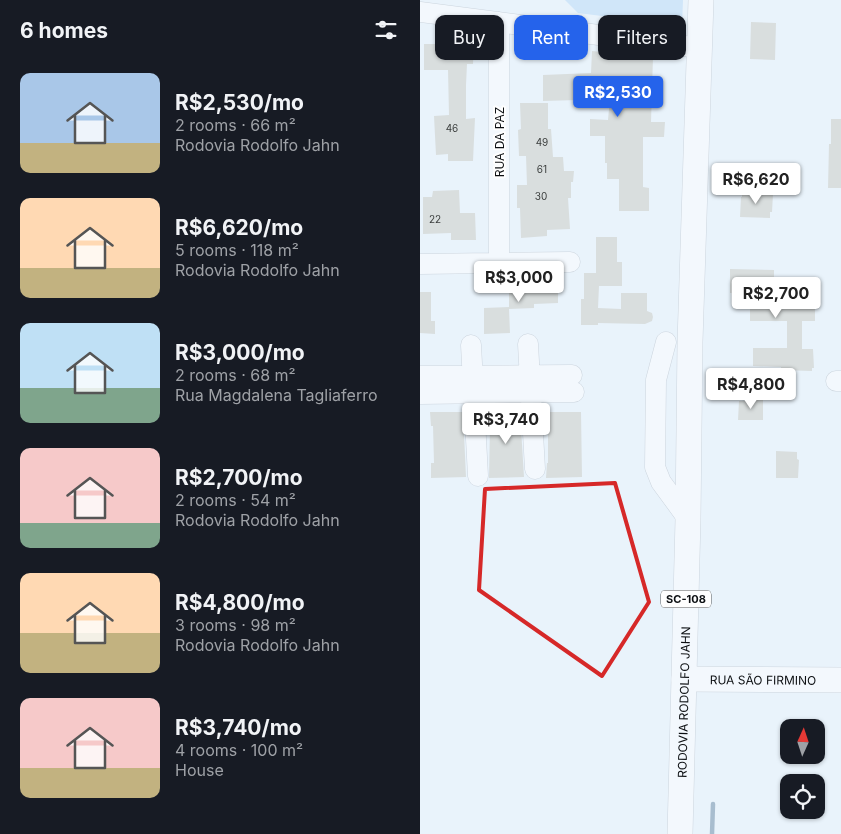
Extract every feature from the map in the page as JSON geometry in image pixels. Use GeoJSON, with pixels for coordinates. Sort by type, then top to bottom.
{"type":"FeatureCollection","features":[{"type":"Feature","properties":{"kind":"main road","name":"RODOVIA RODOLFO JAHN"},"geometry":{"type":"LineString","coordinates":[[680,834],[688,519],[690,342],[701,0]]}},
{"type":"Feature","properties":{"kind":"main road","name":"RUA SÃO FIRMINO"},"geometry":{"type":"LineString","coordinates":[[684,679],[841,680]]}},
{"type":"Feature","properties":{"kind":"street"},"geometry":{"type":"LineString","coordinates":[[420,12],[444,15]]}},
{"type":"Feature","properties":{"kind":"street"},"geometry":{"type":"LineString","coordinates":[[504,23],[700,48]]}},
{"type":"Feature","properties":{"kind":"street","name":"RUA DA PAZ"},"geometry":{"type":"LineString","coordinates":[[499,60],[499,263]]}},
{"type":"Feature","properties":{"kind":"street"},"geometry":{"type":"LineString","coordinates":[[420,264],[570,262]]}},
{"type":"Feature","properties":{"kind":"street"},"geometry":{"type":"LineString","coordinates":[[666,342],[656,380],[655,468],[661,482],[688,519]]}},
{"type":"Feature","properties":{"kind":"street"},"geometry":{"type":"LineString","coordinates":[[528,344],[535,469]]}},
{"type":"Feature","properties":{"kind":"street"},"geometry":{"type":"LineString","coordinates":[[472,345],[478,476]]}},
{"type":"Feature","properties":{"kind":"street"},"geometry":{"type":"LineString","coordinates":[[420,376],[473,385]]}},
{"type":"Feature","properties":{"kind":"street"},"geometry":{"type":"LineString","coordinates":[[420,394],[473,385],[573,384]]}},
{"type":"Feature","properties":{"kind":"highlighted area"},"geometry":{"type":"Polygon","coordinates":[[[615,483],[649,602],[602,676],[479,590],[485,489],[615,483]]]}},
{"type":"Feature","properties":{"kind":"shaded area"},"geometry":{"type":"Polygon","coordinates":[[[565,0],[683,0],[682,15],[598,16],[578,13],[565,0]]]}},
{"type":"Feature","properties":{"kind":"building"},"geometry":{"type":"Polygon","coordinates":[[[751,22],[776,23],[775,60],[750,59],[751,22]]]}},
{"type":"Feature","properties":{"kind":"building"},"geometry":{"type":"Polygon","coordinates":[[[424,44],[435,44],[435,60],[473,60],[473,64],[467,64],[466,85],[466,119],[475,118],[473,161],[448,161],[448,154],[436,155],[434,116],[449,115],[448,70],[424,70],[424,44]]]}},
{"type":"Feature","properties":{"kind":"building"},"geometry":{"type":"Polygon","coordinates":[[[592,51],[598,52],[598,60],[653,60],[651,122],[665,122],[664,137],[643,137],[643,187],[649,188],[649,211],[619,211],[619,179],[607,179],[605,136],[590,136],[590,119],[608,120],[611,87],[578,84],[578,100],[543,101],[543,75],[591,73],[592,51]]]}},
{"type":"Feature","properties":{"kind":"building"},"geometry":{"type":"Polygon","coordinates":[[[520,103],[548,103],[548,129],[551,129],[553,157],[563,157],[564,171],[574,171],[573,182],[571,182],[571,198],[568,198],[570,229],[547,230],[547,236],[521,238],[520,208],[517,208],[517,185],[527,185],[526,156],[519,156],[520,103]]]}},
{"type":"Feature","properties":{"kind":"building"},"geometry":{"type":"Polygon","coordinates":[[[831,119],[841,119],[841,188],[828,188],[831,119]]]}},
{"type":"Feature","properties":{"kind":"building"},"geometry":{"type":"Polygon","coordinates":[[[459,190],[460,213],[475,213],[476,240],[451,240],[451,233],[423,234],[423,197],[432,197],[433,191],[459,190]]]}},
{"type":"Feature","properties":{"kind":"building"},"geometry":{"type":"Polygon","coordinates":[[[742,193],[773,194],[770,218],[740,217],[742,193]]]}},
{"type":"Feature","properties":{"kind":"building"},"geometry":{"type":"Polygon","coordinates":[[[596,237],[617,237],[617,262],[622,262],[622,286],[599,286],[598,308],[621,309],[621,293],[647,293],[647,311],[652,313],[652,321],[645,324],[598,323],[598,325],[581,325],[584,273],[596,273],[596,237]]]}},
{"type":"Feature","properties":{"kind":"building"},"geometry":{"type":"Polygon","coordinates":[[[730,269],[774,270],[774,301],[797,301],[797,297],[815,297],[815,321],[802,321],[802,349],[813,349],[814,368],[812,368],[812,371],[781,370],[781,367],[753,366],[753,348],[787,348],[787,321],[750,321],[750,293],[730,293],[730,269]]]}},
{"type":"Feature","properties":{"kind":"building"},"geometry":{"type":"Polygon","coordinates":[[[533,280],[533,283],[558,282],[558,303],[534,304],[534,308],[509,309],[510,333],[484,334],[484,308],[509,307],[509,281],[533,280]]]}},
{"type":"Feature","properties":{"kind":"building"},"geometry":{"type":"Polygon","coordinates":[[[420,292],[431,292],[431,321],[435,321],[435,334],[420,333],[420,292]]]}},
{"type":"Feature","properties":{"kind":"building"},"geometry":{"type":"Polygon","coordinates":[[[747,399],[763,400],[763,420],[738,420],[739,401],[747,401],[747,399]]]}},
{"type":"Feature","properties":{"kind":"building"},"geometry":{"type":"Polygon","coordinates":[[[430,412],[463,412],[466,477],[431,478],[431,463],[434,463],[433,426],[431,426],[430,412]]]}},
{"type":"Feature","properties":{"kind":"building"},"geometry":{"type":"Polygon","coordinates":[[[487,412],[520,412],[524,477],[489,478],[490,426],[488,426],[487,412]]]}},
{"type":"Feature","properties":{"kind":"building"},"geometry":{"type":"Polygon","coordinates":[[[545,412],[581,412],[582,477],[546,478],[548,425],[545,426],[545,412]]]}},
{"type":"Feature","properties":{"kind":"building"},"geometry":{"type":"Polygon","coordinates":[[[776,451],[797,452],[797,459],[799,460],[798,478],[776,478],[776,451]]]}},
{"type":"Feature","properties":{"kind":"waterway"},"geometry":{"type":"LineString","coordinates":[[712,834],[713,804]]}}]}
